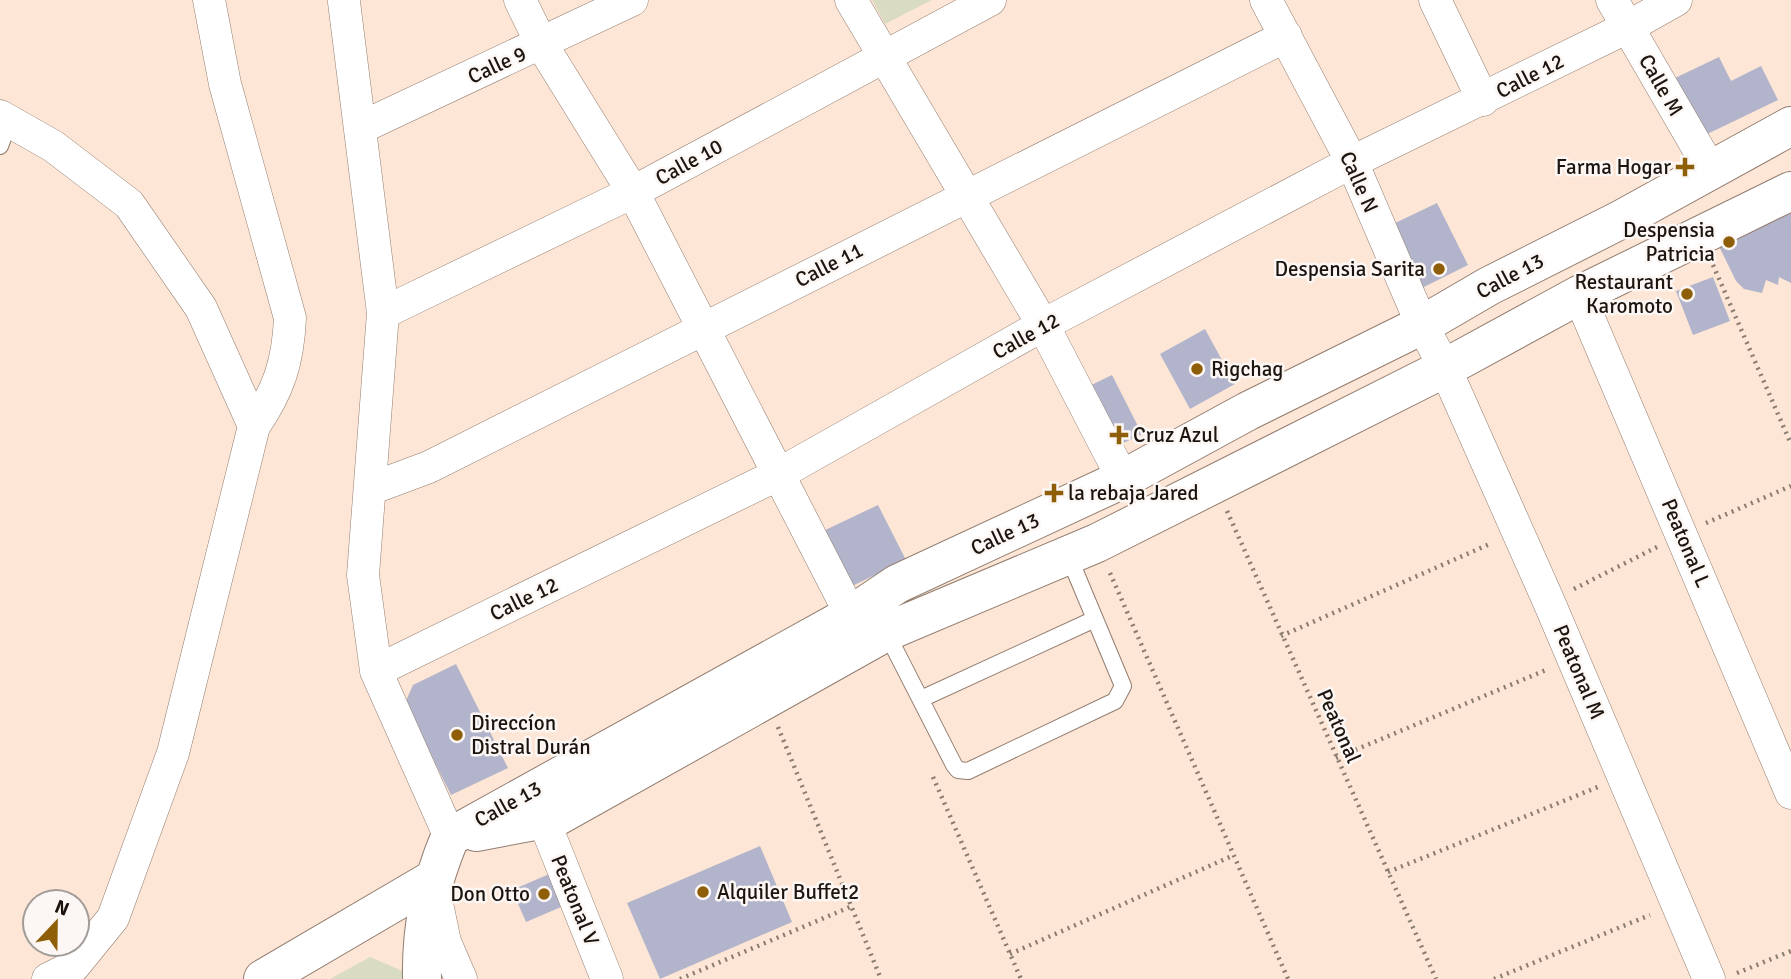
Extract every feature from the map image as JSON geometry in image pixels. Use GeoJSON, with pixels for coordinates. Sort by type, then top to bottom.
{"type":"FeatureCollection","features":[{"type":"Feature","properties":{"kind":"street"},"geometry":{"type":"LineString","coordinates":[[48,979],[74,966],[113,918],[173,753],[254,426],[274,398],[288,351],[290,318],[225,84],[209,0]]}},
{"type":"Feature","properties":{"kind":"street"},"geometry":{"type":"LineString","coordinates":[[520,0],[542,45],[633,192],[851,615]]}},
{"type":"Feature","properties":{"kind":"street","name":"Calle 9"},"geometry":{"type":"LineString","coordinates":[[360,128],[542,45],[632,0]]}},
{"type":"Feature","properties":{"kind":"street"},"geometry":{"type":"LineString","coordinates":[[851,0],[965,198],[1043,325],[1123,479]]}},
{"type":"Feature","properties":{"kind":"street","name":"Calle 10"},"geometry":{"type":"LineString","coordinates":[[383,313],[633,192],[990,0]]}},
{"type":"Feature","properties":{"kind":"street","name":"Calle N"},"geometry":{"type":"LineString","coordinates":[[1266,0],[1352,162],[1422,326],[1445,368]]}},
{"type":"Feature","properties":{"kind":"street"},"geometry":{"type":"LineString","coordinates":[[1435,0],[1483,100]]}},
{"type":"Feature","properties":{"kind":"street","name":"Calle M"},"geometry":{"type":"LineString","coordinates":[[1612,0],[1710,169]]}},
{"type":"Feature","properties":{"kind":"street","name":"Calle 12"},"geometry":{"type":"LineString","coordinates":[[376,671],[777,475],[1043,325],[1352,162],[1483,100],[1676,0]]}},
{"type":"Feature","properties":{"kind":"street"},"geometry":{"type":"LineString","coordinates":[[344,2],[383,313],[363,575],[376,671],[450,836]]}},
{"type":"Feature","properties":{"kind":"street","name":"Calle 11"},"geometry":{"type":"LineString","coordinates":[[370,489],[429,467],[1286,36]]}},
{"type":"Feature","properties":{"kind":"street","name":"Calle 13"},"geometry":{"type":"LineString","coordinates":[[450,836],[544,821],[897,584],[1123,479],[1248,411],[1422,326],[1489,286],[1622,219],[1791,126]]}},
{"type":"Feature","properties":{"kind":"street"},"geometry":{"type":"LineString","coordinates":[[3,128],[53,146],[129,204],[201,308],[254,426]]}},
{"type":"Feature","properties":{"kind":"street","name":"Calle 13"},"geometry":{"type":"LineString","coordinates":[[422,979],[422,947],[432,880],[450,836],[698,718],[766,697],[886,632],[1083,550],[1445,368],[1579,295],[1791,191]]}},
{"type":"Feature","properties":{"kind":"street","name":"Peatonal L"},"geometry":{"type":"LineString","coordinates":[[1579,295],[1791,793]]}},
{"type":"Feature","properties":{"kind":"street","name":"Peatonal M"},"geometry":{"type":"LineString","coordinates":[[1445,368],[1518,531],[1677,905],[1722,977]]}},
{"type":"Feature","properties":{"kind":"street","name":"Peatonal V"},"geometry":{"type":"LineString","coordinates":[[544,821],[607,979]]}},
{"type":"Feature","properties":{"kind":"street"},"geometry":{"type":"LineString","coordinates":[[263,979],[432,880],[445,942],[461,979]]}},
{"type":"Feature","properties":{"kind":"lane"},"geometry":{"type":"LineString","coordinates":[[886,632],[954,765],[958,770],[968,771],[1115,701],[1120,694],[1123,686],[1095,619],[1083,550]]}},
{"type":"Feature","properties":{"kind":"lane"},"geometry":{"type":"LineString","coordinates":[[921,699],[1095,619]]}},
{"type":"Feature","properties":{"kind":"path"},"geometry":{"type":"LineString","coordinates":[[1700,236],[1791,444]]}},
{"type":"Feature","properties":{"kind":"path","name":"Peatonal"},"geometry":{"type":"LineString","coordinates":[[1216,485],[1436,979]]}},
{"type":"Feature","properties":{"kind":"path"},"geometry":{"type":"LineString","coordinates":[[1281,636],[1518,531]]}},
{"type":"Feature","properties":{"kind":"path"},"geometry":{"type":"LineString","coordinates":[[1083,550],[1232,856],[1286,979]]}},
{"type":"Feature","properties":{"kind":"path"},"geometry":{"type":"LineString","coordinates":[[1336,758],[1573,659]]}},
{"type":"Feature","properties":{"kind":"path"},"geometry":{"type":"LineString","coordinates":[[766,697],[881,979]]}},
{"type":"Feature","properties":{"kind":"path"},"geometry":{"type":"LineString","coordinates":[[932,775],[1021,979]]}},
{"type":"Feature","properties":{"kind":"path"},"geometry":{"type":"LineString","coordinates":[[1388,872],[1623,776]]}},
{"type":"Feature","properties":{"kind":"path"},"geometry":{"type":"LineString","coordinates":[[1010,954],[1232,856]]}},
{"type":"Feature","properties":{"kind":"path"},"geometry":{"type":"LineString","coordinates":[[1494,979],[1677,905]]}},
{"type":"Feature","properties":{"kind":"path"},"geometry":{"type":"LineString","coordinates":[[680,979],[850,907]]}},
{"type":"Feature","properties":{"kind":"path"},"geometry":{"type":"LineString","coordinates":[[1722,977],[1791,951]]}},
{"type":"Feature","properties":{"kind":"green space"},"geometry":{"type":"Polygon","coordinates":[[[872,0],[932,0],[885,24],[872,0]]]}},
{"type":"Feature","properties":{"kind":"green space"},"geometry":{"type":"Polygon","coordinates":[[[370,957],[412,975],[412,979],[330,979],[370,957]]]}},
{"type":"Feature","properties":{"kind":"building"},"geometry":{"type":"Polygon","coordinates":[[[1719,57],[1731,81],[1761,66],[1778,100],[1701,137],[1673,79],[1719,57]]]}},
{"type":"Feature","properties":{"kind":"building"},"geometry":{"type":"Polygon","coordinates":[[[1437,203],[1468,265],[1420,289],[1389,226],[1437,203]]]}},
{"type":"Feature","properties":{"kind":"building"},"geometry":{"type":"Polygon","coordinates":[[[1791,203],[1791,283],[1779,277],[1778,285],[1766,280],[1762,293],[1744,289],[1736,281],[1715,238],[1791,203]]]}},
{"type":"Feature","properties":{"kind":"building"},"geometry":{"type":"Polygon","coordinates":[[[1713,277],[1730,321],[1693,335],[1676,291],[1713,277]]]}},
{"type":"Feature","properties":{"kind":"building","name":"Rigchag"},"geometry":{"type":"Polygon","coordinates":[[[1205,329],[1235,384],[1190,409],[1160,354],[1205,329]]]}},
{"type":"Feature","properties":{"kind":"building"},"geometry":{"type":"Polygon","coordinates":[[[1112,375],[1142,434],[1111,449],[1081,390],[1112,375]]]}},
{"type":"Feature","properties":{"kind":"building"},"geometry":{"type":"Polygon","coordinates":[[[878,505],[906,560],[846,589],[819,533],[878,505]]]}},
{"type":"Feature","properties":{"kind":"building","name":"Direccíon Distral Durán"},"geometry":{"type":"Polygon","coordinates":[[[456,664],[508,768],[451,795],[405,703],[413,685],[456,664]]]}},
{"type":"Feature","properties":{"kind":"building"},"geometry":{"type":"Polygon","coordinates":[[[760,846],[792,922],[660,979],[627,903],[760,846]]]}},
{"type":"Feature","properties":{"kind":"building"},"geometry":{"type":"Polygon","coordinates":[[[554,872],[568,904],[526,922],[512,890],[554,872]]]}},
{"type":"Feature","properties":{"kind":"place","name":"Farma Hogar"},"geometry":{"type":"Point","coordinates":[1685,167]}},
{"type":"Feature","properties":{"kind":"place","name":"Despensia Patricia"},"geometry":{"type":"Point","coordinates":[1729,242]}},
{"type":"Feature","properties":{"kind":"place","name":"Despensia Sarita"},"geometry":{"type":"Point","coordinates":[1439,269]}},
{"type":"Feature","properties":{"kind":"place","name":"Restaurant Karomoto"},"geometry":{"type":"Point","coordinates":[1687,294]}},
{"type":"Feature","properties":{"kind":"place","name":"Rigchag"},"geometry":{"type":"Point","coordinates":[1197,369]}},
{"type":"Feature","properties":{"kind":"place","name":"Cruz Azul"},"geometry":{"type":"Point","coordinates":[1119,435]}},
{"type":"Feature","properties":{"kind":"place","name":"la rebaja Jared"},"geometry":{"type":"Point","coordinates":[1054,493]}},
{"type":"Feature","properties":{"kind":"place","name":"Direccíon Distral Durán"},"geometry":{"type":"Point","coordinates":[457,735]}},
{"type":"Feature","properties":{"kind":"place","name":"Alquiler Buffet2"},"geometry":{"type":"Point","coordinates":[703,892]}},
{"type":"Feature","properties":{"kind":"place","name":"Don Otto"},"geometry":{"type":"Point","coordinates":[544,894]}}]}
